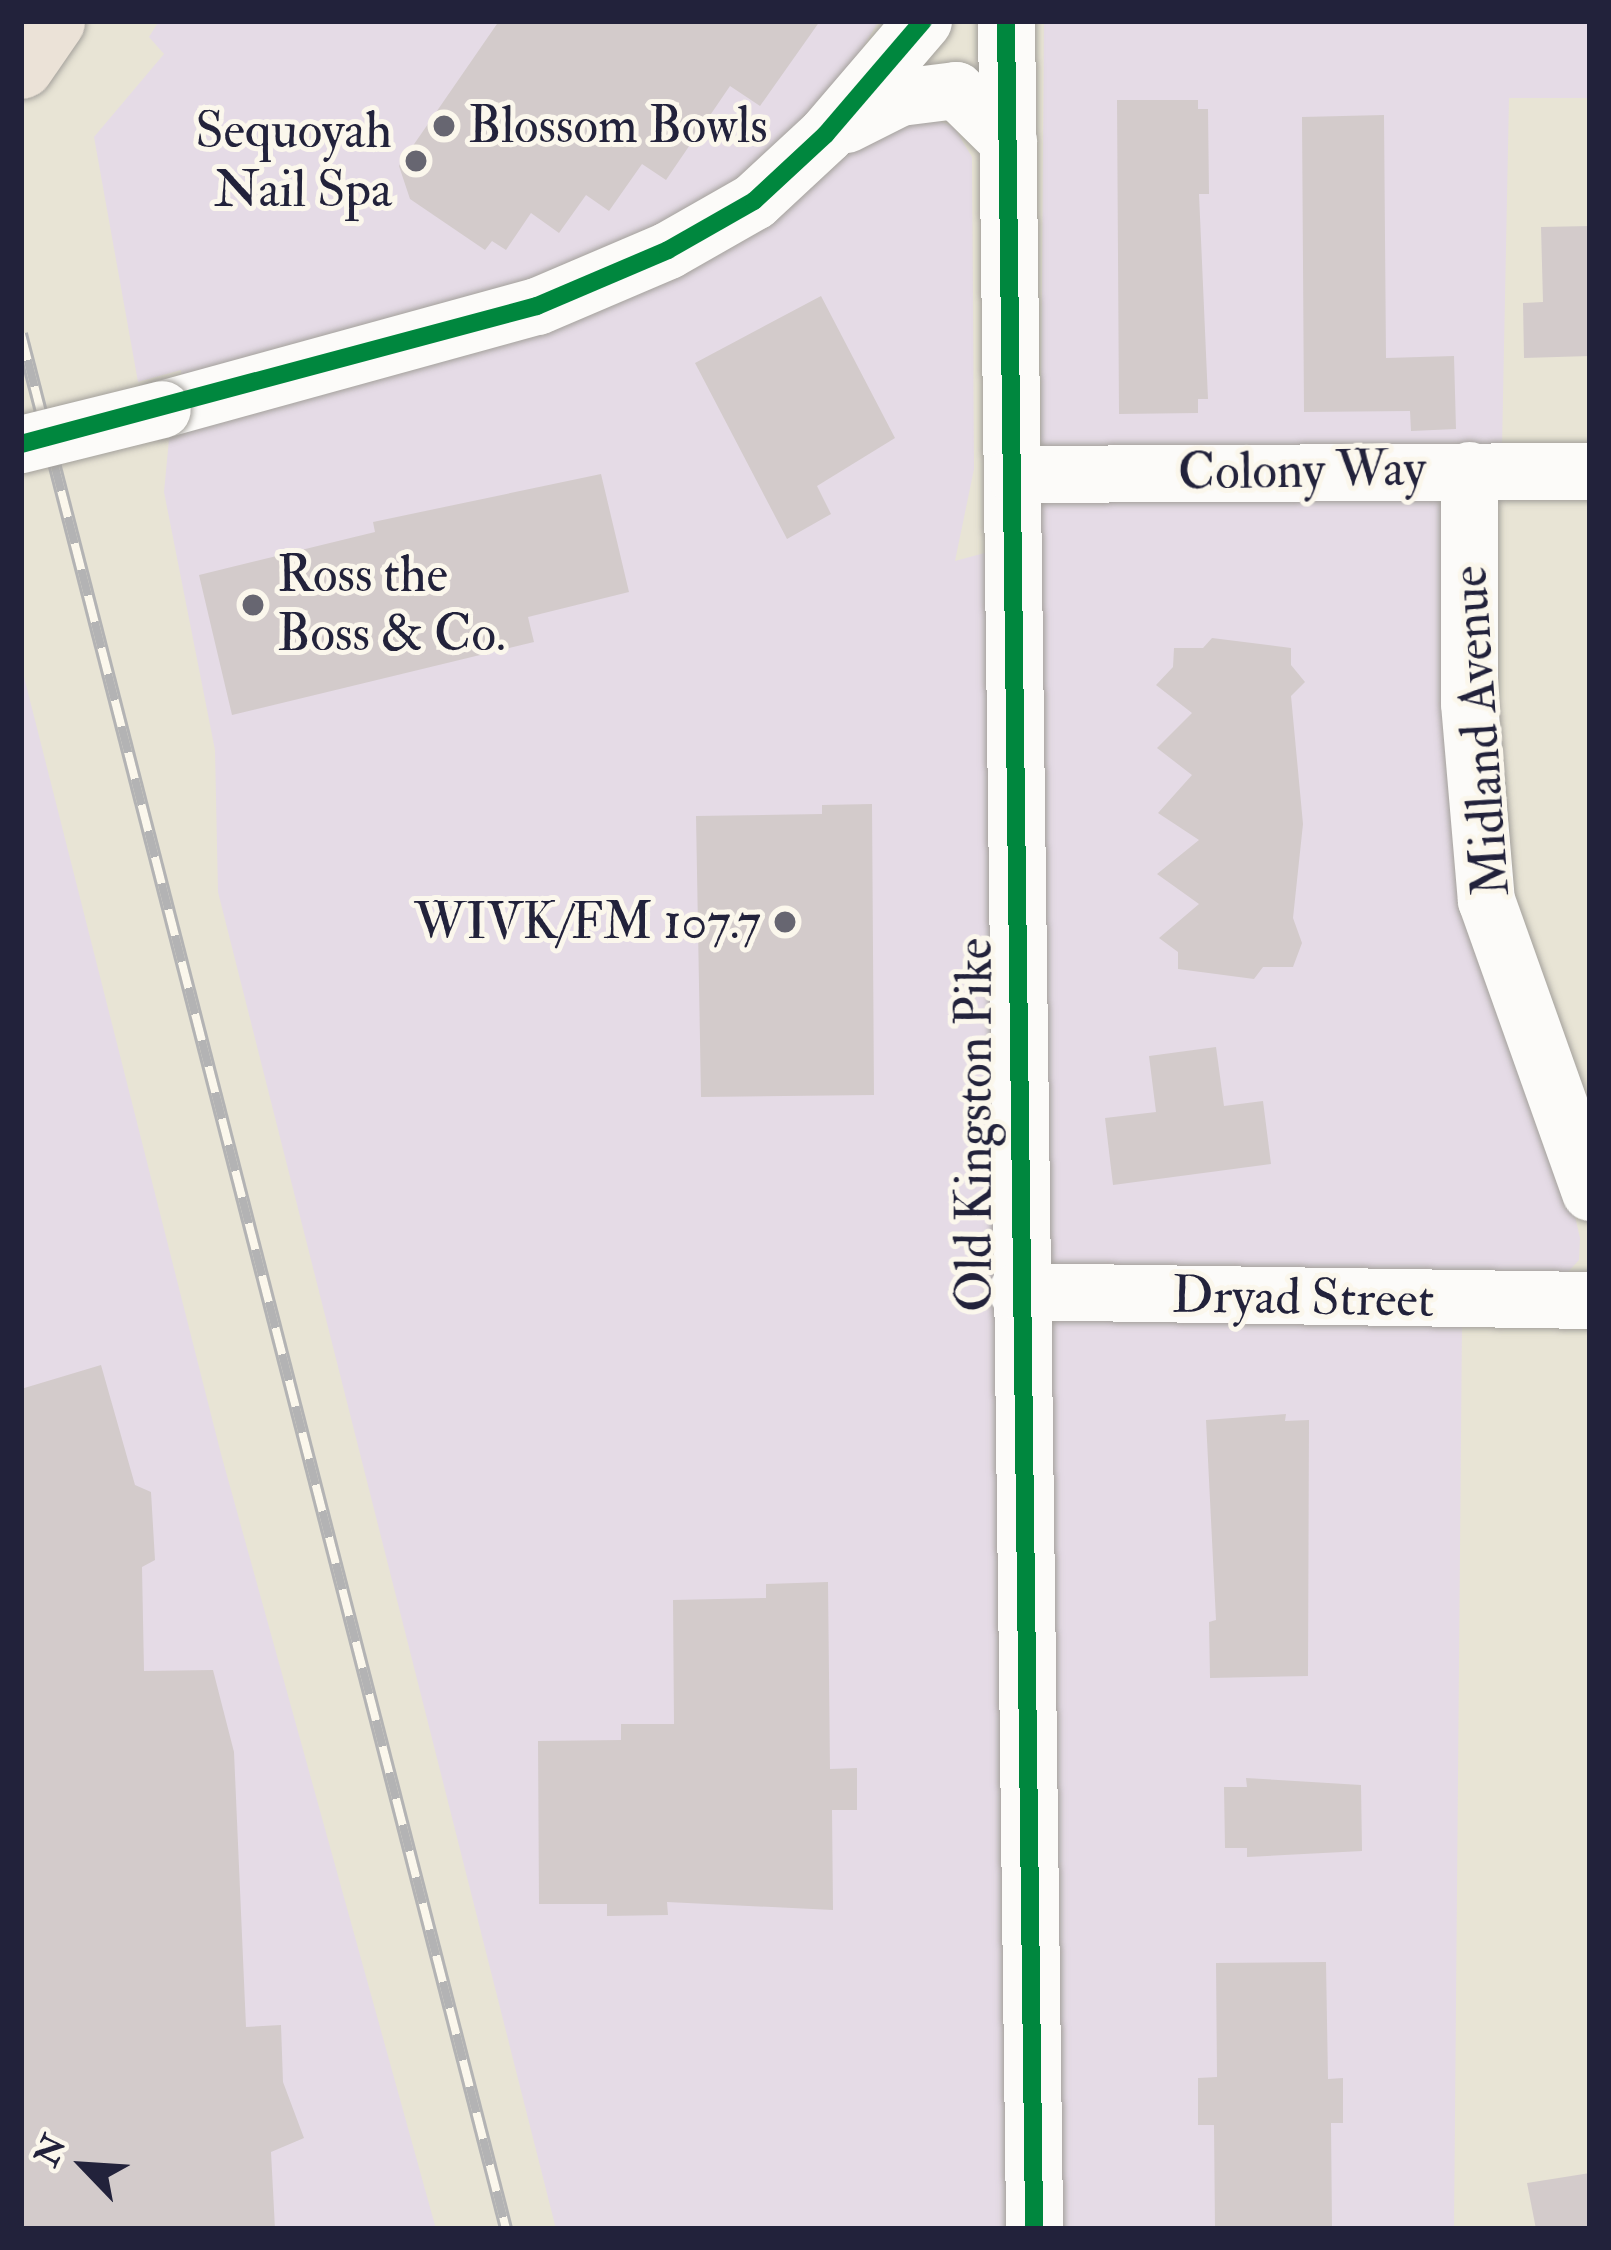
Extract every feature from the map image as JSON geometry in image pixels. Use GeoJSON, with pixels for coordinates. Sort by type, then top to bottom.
{"type":"FeatureCollection","features":[{"type":"Feature","properties":{"kind":"main road"},"geometry":{"type":"LineString","coordinates":[[21,66],[52,21]]}},
{"type":"Feature","properties":{"kind":"street"},"geometry":{"type":"LineString","coordinates":[[21,444],[537,306],[668,250],[754,201],[826,134],[923,21]]}},
{"type":"Feature","properties":{"kind":"street","name":"Old Kingston Pike"},"geometry":{"type":"LineString","coordinates":[[1006,21],[1015,474],[1017,1291],[1034,2229]]}},
{"type":"Feature","properties":{"kind":"street"},"geometry":{"type":"LineString","coordinates":[[826,134],[900,97],[956,91],[1008,141]]}},
{"type":"Feature","properties":{"kind":"street","name":"Midland Avenue"},"geometry":{"type":"LineString","coordinates":[[1469,470],[1469,703],[1486,900],[1590,1192]]}},
{"type":"Feature","properties":{"kind":"street","name":"Colony Way"},"geometry":{"type":"LineString","coordinates":[[1015,474],[1590,471]]}},
{"type":"Feature","properties":{"kind":"street","name":"Dryad Street"},"geometry":{"type":"LineString","coordinates":[[1017,1291],[1590,1300]]}},
{"type":"Feature","properties":{"kind":"shaded area"},"geometry":{"type":"Polygon","coordinates":[[[159,21],[879,21],[852,65],[917,112],[954,127],[972,157],[974,469],[955,561],[1040,538],[1044,21],[1590,21],[1590,98],[1509,98],[1502,447],[1450,670],[1580,1238],[1579,1260],[1567,1273],[1462,1323],[1454,2229],[556,2229],[218,892],[215,750],[164,492],[170,429],[186,424],[181,370],[138,382],[94,137],[164,54],[149,37],[159,21]]]}},
{"type":"Feature","properties":{"kind":"shaded area"},"geometry":{"type":"Polygon","coordinates":[[[21,665],[221,1454],[436,2229],[21,2229],[21,665]]]}},
{"type":"Feature","properties":{"kind":"building"},"geometry":{"type":"Polygon","coordinates":[[[499,21],[820,21],[760,106],[730,86],[666,180],[642,164],[609,211],[586,195],[559,233],[531,213],[506,250],[492,241],[485,250],[410,199],[399,166],[499,21]]]}},
{"type":"Feature","properties":{"kind":"building"},"geometry":{"type":"Polygon","coordinates":[[[1117,100],[1198,100],[1198,109],[1208,109],[1209,194],[1199,194],[1208,399],[1198,399],[1198,413],[1119,414],[1117,100]]]}},
{"type":"Feature","properties":{"kind":"building"},"geometry":{"type":"Polygon","coordinates":[[[1384,115],[1386,358],[1454,356],[1456,429],[1411,431],[1410,411],[1304,412],[1302,117],[1384,115]]]}},
{"type":"Feature","properties":{"kind":"building"},"geometry":{"type":"Polygon","coordinates":[[[1590,226],[1590,356],[1524,358],[1523,303],[1543,302],[1541,227],[1590,226]]]}},
{"type":"Feature","properties":{"kind":"building"},"geometry":{"type":"Polygon","coordinates":[[[821,296],[895,438],[817,486],[831,514],[787,539],[695,363],[821,296]]]}},
{"type":"Feature","properties":{"kind":"building"},"geometry":{"type":"Polygon","coordinates":[[[601,474],[629,592],[528,617],[534,642],[232,715],[199,575],[375,532],[373,522],[601,474]]]}},
{"type":"Feature","properties":{"kind":"building"},"geometry":{"type":"Polygon","coordinates":[[[1212,638],[1291,648],[1291,665],[1305,682],[1291,696],[1303,824],[1293,918],[1302,943],[1293,967],[1263,967],[1254,979],[1178,969],[1178,952],[1159,938],[1199,904],[1157,874],[1199,840],[1158,813],[1192,775],[1157,748],[1192,713],[1156,685],[1173,667],[1174,648],[1203,648],[1212,638]]]}},
{"type":"Feature","properties":{"kind":"building","name":"WIVK/FM 107.7"},"geometry":{"type":"Polygon","coordinates":[[[872,804],[874,1095],[701,1097],[696,816],[822,814],[822,805],[872,804]]]}},
{"type":"Feature","properties":{"kind":"building"},"geometry":{"type":"Polygon","coordinates":[[[1216,1047],[1224,1106],[1263,1101],[1271,1164],[1113,1185],[1105,1118],[1156,1112],[1149,1056],[1216,1047]]]}},
{"type":"Feature","properties":{"kind":"building"},"geometry":{"type":"Polygon","coordinates":[[[101,1365],[135,1485],[151,1492],[155,1560],[142,1567],[144,1671],[213,1670],[234,1752],[246,2027],[281,2025],[283,2082],[304,2138],[271,2152],[275,2229],[21,2229],[21,1389],[101,1365]]]}},
{"type":"Feature","properties":{"kind":"building"},"geometry":{"type":"Polygon","coordinates":[[[1286,1414],[1285,1421],[1309,1420],[1308,1676],[1210,1678],[1209,1622],[1216,1620],[1206,1420],[1286,1414]]]}},
{"type":"Feature","properties":{"kind":"building"},"geometry":{"type":"Polygon","coordinates":[[[828,1582],[830,1769],[857,1768],[857,1810],[832,1810],[833,1910],[667,1902],[668,1915],[607,1916],[607,1904],[539,1904],[538,1741],[621,1740],[621,1724],[674,1724],[673,1600],[766,1598],[766,1584],[828,1582]]]}},
{"type":"Feature","properties":{"kind":"building"},"geometry":{"type":"Polygon","coordinates":[[[1246,1778],[1361,1785],[1362,1851],[1247,1857],[1247,1848],[1225,1848],[1224,1787],[1247,1787],[1246,1778]]]}},
{"type":"Feature","properties":{"kind":"building"},"geometry":{"type":"Polygon","coordinates":[[[1326,1962],[1328,2079],[1343,2078],[1343,2123],[1331,2123],[1332,2229],[1215,2229],[1214,2125],[1198,2125],[1198,2078],[1217,2077],[1216,1963],[1326,1962]]]}},
{"type":"Feature","properties":{"kind":"building"},"geometry":{"type":"Polygon","coordinates":[[[1590,2173],[1590,2229],[1536,2229],[1527,2183],[1590,2173]]]}},
{"type":"Feature","properties":{"kind":"railway"},"geometry":{"type":"LineString","coordinates":[[21,334],[506,2229]]}},
{"type":"Feature","properties":{"kind":"cycle path"},"geometry":{"type":"LineString","coordinates":[[21,444],[537,306],[668,250],[754,201],[826,134],[923,21]]}},
{"type":"Feature","properties":{"kind":"cycle path"},"geometry":{"type":"LineString","coordinates":[[1006,21],[1034,2229]]}},
{"type":"Feature","properties":{"kind":"place","name":"Blossom Bowls"},"geometry":{"type":"Point","coordinates":[444,126]}},
{"type":"Feature","properties":{"kind":"place","name":"Sequoyah Nail Spa"},"geometry":{"type":"Point","coordinates":[416,161]}},
{"type":"Feature","properties":{"kind":"place","name":"Ross the Boss & Co."},"geometry":{"type":"Point","coordinates":[253,605]}},
{"type":"Feature","properties":{"kind":"place","name":"WIVK/FM 107.7"},"geometry":{"type":"Point","coordinates":[785,922]}}]}
